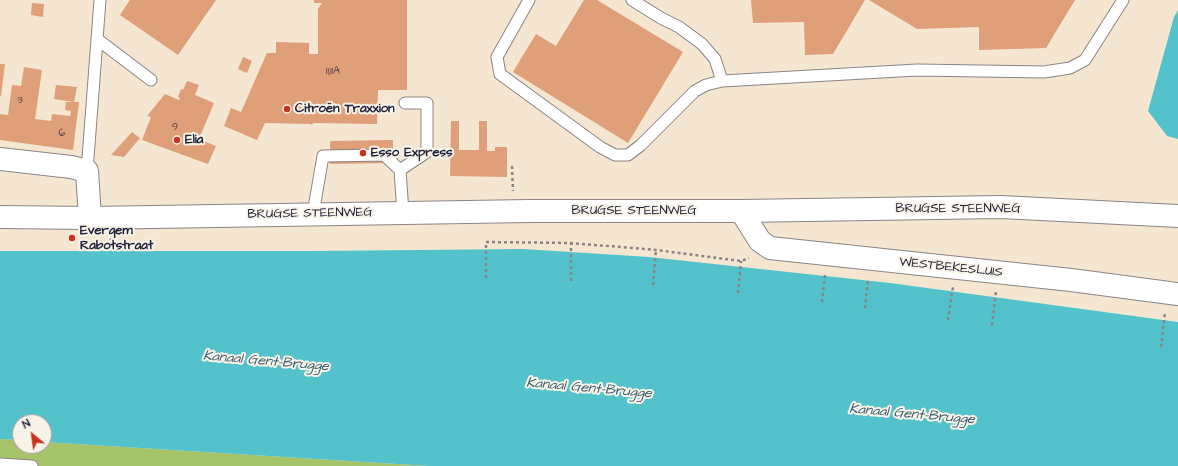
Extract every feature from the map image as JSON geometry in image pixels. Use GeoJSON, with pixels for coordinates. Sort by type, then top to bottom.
{"type":"FeatureCollection","features":[{"type":"Feature","properties":{"kind":"main road"},"geometry":{"type":"LineString","coordinates":[[0,159],[71,167],[87,171],[90,218]]}},
{"type":"Feature","properties":{"kind":"main road","name":"BRUGSE STEENWEG"},"geometry":{"type":"LineString","coordinates":[[0,217],[90,218],[313,214],[741,211],[1001,207],[1178,216]]}},
{"type":"Feature","properties":{"kind":"main road"},"geometry":{"type":"LineString","coordinates":[[741,211],[760,241],[770,248]]}},
{"type":"Feature","properties":{"kind":"main road","name":"WESTBEKESLUIS"},"geometry":{"type":"LineString","coordinates":[[770,248],[1071,280],[1178,294]]}},
{"type":"Feature","properties":{"kind":"lane"},"geometry":{"type":"LineString","coordinates":[[87,171],[100,0]]}},
{"type":"Feature","properties":{"kind":"lane"},"geometry":{"type":"LineString","coordinates":[[530,0],[497,57],[500,74],[614,156],[628,155],[641,145],[695,91],[706,84],[722,81],[917,70],[1044,72],[1070,68],[1085,60],[1123,0]]}},
{"type":"Feature","properties":{"kind":"lane"},"geometry":{"type":"LineString","coordinates":[[632,0],[679,28],[702,44],[715,59],[722,81]]}},
{"type":"Feature","properties":{"kind":"lane"},"geometry":{"type":"LineString","coordinates":[[97,39],[151,80]]}},
{"type":"Feature","properties":{"kind":"lane"},"geometry":{"type":"LineString","coordinates":[[400,170],[427,152],[427,103],[405,103]]}},
{"type":"Feature","properties":{"kind":"lane"},"geometry":{"type":"LineString","coordinates":[[313,214],[324,156],[384,155],[400,170],[403,213]]}},
{"type":"Feature","properties":{"kind":"lane"},"geometry":{"type":"LineString","coordinates":[[0,464],[32,466]]}},
{"type":"Feature","properties":{"kind":"path"},"geometry":{"type":"LineString","coordinates":[[512,166],[513,212]]}},
{"type":"Feature","properties":{"kind":"path"},"geometry":{"type":"LineString","coordinates":[[486,278],[486,242],[571,243],[656,250],[741,261],[770,248]]}},
{"type":"Feature","properties":{"kind":"path"},"geometry":{"type":"LineString","coordinates":[[571,243],[571,281]]}},
{"type":"Feature","properties":{"kind":"path"},"geometry":{"type":"LineString","coordinates":[[653,285],[656,250]]}},
{"type":"Feature","properties":{"kind":"path"},"geometry":{"type":"LineString","coordinates":[[738,293],[741,261]]}},
{"type":"Feature","properties":{"kind":"path"},"geometry":{"type":"LineString","coordinates":[[822,302],[825,268]]}},
{"type":"Feature","properties":{"kind":"path"},"geometry":{"type":"LineString","coordinates":[[865,308],[869,272]]}},
{"type":"Feature","properties":{"kind":"path"},"geometry":{"type":"LineString","coordinates":[[948,320],[954,284]]}},
{"type":"Feature","properties":{"kind":"path"},"geometry":{"type":"LineString","coordinates":[[992,325],[996,289]]}},
{"type":"Feature","properties":{"kind":"path"},"geometry":{"type":"LineString","coordinates":[[1161,347],[1166,311]]}},
{"type":"Feature","properties":{"kind":"green space"},"geometry":{"type":"Polygon","coordinates":[[[0,439],[12,440],[12,454],[52,454],[52,442],[429,466],[0,466],[0,439]]]}},
{"type":"Feature","properties":{"kind":"water"},"geometry":{"type":"Polygon","coordinates":[[[1178,10],[1178,139],[1167,136],[1148,111],[1174,17],[1178,10]]]}},
{"type":"Feature","properties":{"kind":"water","name":"Kanaal Gent-Brugge"},"geometry":{"type":"Polygon","coordinates":[[[523,249],[649,257],[890,283],[1178,322],[1178,466],[429,466],[52,442],[52,414],[12,414],[12,440],[0,439],[0,251],[523,249]]]}},
{"type":"Feature","properties":{"kind":"building"},"geometry":{"type":"Polygon","coordinates":[[[130,0],[216,0],[178,55],[120,15],[130,0]]]}},
{"type":"Feature","properties":{"kind":"building"},"geometry":{"type":"Polygon","coordinates":[[[314,0],[407,0],[407,90],[378,90],[377,124],[314,123],[311,125],[265,123],[257,140],[224,126],[231,108],[241,112],[267,53],[276,53],[276,42],[309,43],[309,54],[318,54],[318,9],[322,3],[314,3],[314,0]]]}},
{"type":"Feature","properties":{"kind":"building"},"geometry":{"type":"Polygon","coordinates":[[[584,0],[597,0],[683,52],[628,143],[513,72],[536,34],[556,46],[584,0]]]}},
{"type":"Feature","properties":{"kind":"building"},"geometry":{"type":"Polygon","coordinates":[[[751,0],[865,0],[833,54],[805,55],[804,22],[753,23],[751,0]]]}},
{"type":"Feature","properties":{"kind":"building"},"geometry":{"type":"Polygon","coordinates":[[[869,0],[1075,0],[1046,48],[979,50],[979,27],[917,29],[869,0]]]}},
{"type":"Feature","properties":{"kind":"building"},"geometry":{"type":"Polygon","coordinates":[[[32,3],[44,4],[43,17],[31,15],[32,3]]]}},
{"type":"Feature","properties":{"kind":"building"},"geometry":{"type":"Polygon","coordinates":[[[243,57],[252,61],[247,73],[238,69],[243,57]]]}},
{"type":"Feature","properties":{"kind":"building"},"geometry":{"type":"Polygon","coordinates":[[[0,64],[5,64],[1,96],[0,96],[0,64]]]}},
{"type":"Feature","properties":{"kind":"building"},"geometry":{"type":"Polygon","coordinates":[[[24,67],[42,70],[35,119],[51,121],[52,114],[70,116],[71,111],[65,110],[66,102],[79,102],[73,150],[0,140],[0,114],[8,115],[12,85],[21,86],[24,67]]]}},
{"type":"Feature","properties":{"kind":"building"},"geometry":{"type":"Polygon","coordinates":[[[187,81],[199,85],[195,95],[214,103],[199,139],[216,146],[208,164],[142,140],[151,117],[147,116],[165,94],[179,100],[180,98],[178,97],[181,89],[183,90],[187,81]]]}},
{"type":"Feature","properties":{"kind":"building"},"geometry":{"type":"Polygon","coordinates":[[[56,85],[77,87],[74,102],[54,99],[56,85]]]}},
{"type":"Feature","properties":{"kind":"building"},"geometry":{"type":"Polygon","coordinates":[[[451,121],[459,121],[459,150],[479,150],[479,121],[487,121],[487,151],[495,151],[495,147],[507,147],[507,177],[450,176],[451,121]]]}},
{"type":"Feature","properties":{"kind":"building"},"geometry":{"type":"Polygon","coordinates":[[[132,132],[140,138],[124,157],[111,155],[132,132]]]}},
{"type":"Feature","properties":{"kind":"building"},"geometry":{"type":"Polygon","coordinates":[[[393,140],[393,163],[330,164],[330,141],[393,140]]]}},
{"type":"Feature","properties":{"kind":"place","name":"Citroën Traxxion"},"geometry":{"type":"Point","coordinates":[287,109]}},
{"type":"Feature","properties":{"kind":"place","name":"Elia"},"geometry":{"type":"Point","coordinates":[177,140]}},
{"type":"Feature","properties":{"kind":"place","name":"Esso Express"},"geometry":{"type":"Point","coordinates":[363,153]}},
{"type":"Feature","properties":{"kind":"place","name":"Evergem Rabotstraat"},"geometry":{"type":"Point","coordinates":[72,238]}}]}
